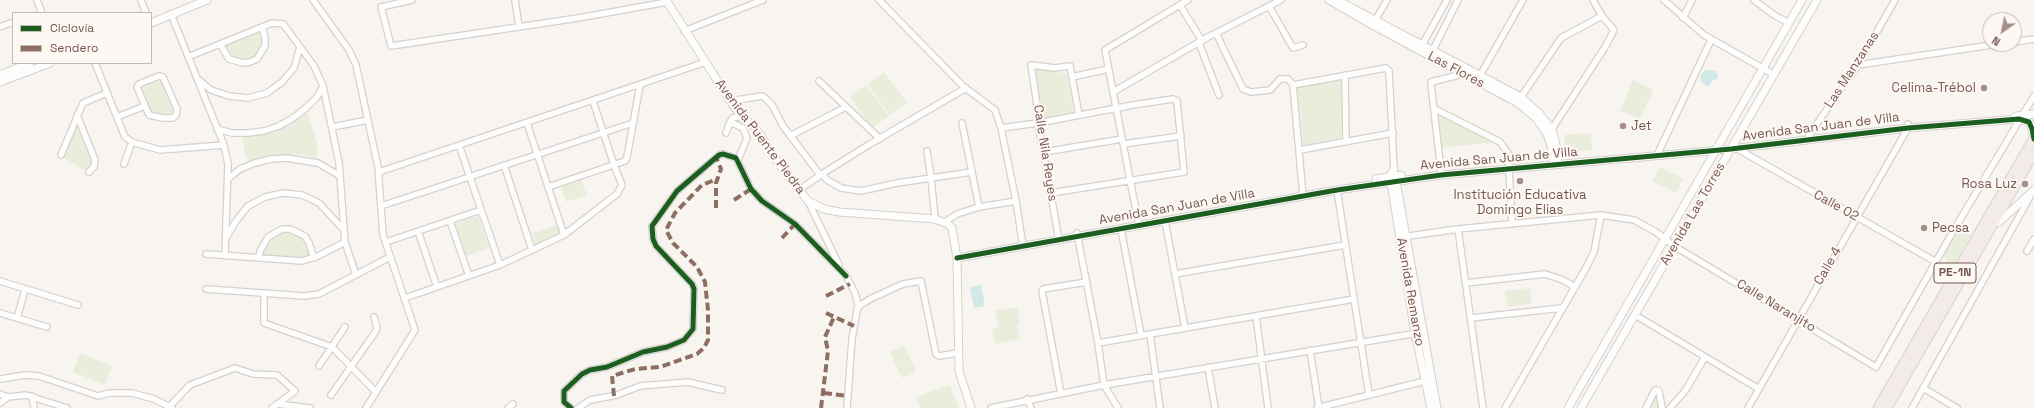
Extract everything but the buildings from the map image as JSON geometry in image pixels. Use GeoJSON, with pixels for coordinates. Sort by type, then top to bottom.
{"type":"FeatureCollection","features":[{"type":"Feature","properties":{"kind":"highway","name":"PE-1N"},"geometry":{"type":"LineString","coordinates":[[1878,408],[2034,138]]}},
{"type":"Feature","properties":{"kind":"highway","name":"PE-1N"},"geometry":{"type":"LineString","coordinates":[[1887,408],[2033,158]]}},
{"type":"Feature","properties":{"kind":"street"},"geometry":{"type":"LineString","coordinates":[[37,0],[39,12]]}},
{"type":"Feature","properties":{"kind":"street"},"geometry":{"type":"LineString","coordinates":[[141,0],[146,12]]}},
{"type":"Feature","properties":{"kind":"street"},"geometry":{"type":"LineString","coordinates":[[152,23],[207,0]]}},
{"type":"Feature","properties":{"kind":"street"},"geometry":{"type":"LineString","coordinates":[[314,0],[349,50],[356,65],[379,172],[381,206],[386,242],[415,330],[366,408]]}},
{"type":"Feature","properties":{"kind":"street"},"geometry":{"type":"LineString","coordinates":[[412,0],[381,7],[391,46],[519,27],[666,1]]}},
{"type":"Feature","properties":{"kind":"street"},"geometry":{"type":"LineString","coordinates":[[515,0],[519,27]]}},
{"type":"Feature","properties":{"kind":"street"},"geometry":{"type":"LineString","coordinates":[[684,31],[763,0]]}},
{"type":"Feature","properties":{"kind":"street"},"geometry":{"type":"LineString","coordinates":[[879,0],[966,88],[995,110],[1001,128],[1023,244]]}},
{"type":"Feature","properties":{"kind":"street"},"geometry":{"type":"LineString","coordinates":[[1139,224],[1104,50],[1188,0]]}},
{"type":"Feature","properties":{"kind":"street"},"geometry":{"type":"LineString","coordinates":[[1113,92],[1216,33],[1281,0]]}},
{"type":"Feature","properties":{"kind":"street","name":"Las Flores"},"geometry":{"type":"LineString","coordinates":[[1329,0],[1421,48]]}},
{"type":"Feature","properties":{"kind":"street","name":"Las Flores"},"geometry":{"type":"LineString","coordinates":[[1338,0],[1376,20],[1463,74],[1478,78],[1518,103],[1536,118],[1549,132]]}},
{"type":"Feature","properties":{"kind":"street"},"geometry":{"type":"LineString","coordinates":[[1376,20],[1387,0]]}},
{"type":"Feature","properties":{"kind":"street"},"geometry":{"type":"LineString","coordinates":[[1421,48],[1447,0]]}},
{"type":"Feature","properties":{"kind":"street"},"geometry":{"type":"LineString","coordinates":[[1431,54],[1458,0]]}},
{"type":"Feature","properties":{"kind":"street"},"geometry":{"type":"LineString","coordinates":[[1478,78],[1523,0]]}},
{"type":"Feature","properties":{"kind":"street"},"geometry":{"type":"LineString","coordinates":[[1549,132],[1605,47],[1614,30],[1602,16],[1593,0]]}},
{"type":"Feature","properties":{"kind":"street"},"geometry":{"type":"LineString","coordinates":[[1664,0],[1683,18],[1711,40],[1773,74]]}},
{"type":"Feature","properties":{"kind":"street"},"geometry":{"type":"LineString","coordinates":[[1683,18],[1692,0]]}},
{"type":"Feature","properties":{"kind":"street"},"geometry":{"type":"LineString","coordinates":[[1754,0],[1774,15],[1789,23]]}},
{"type":"Feature","properties":{"kind":"street","name":"Avenida Las Torres"},"geometry":{"type":"LineString","coordinates":[[1568,408],[1802,0]]}},
{"type":"Feature","properties":{"kind":"street","name":"Avenida Las Torres"},"geometry":{"type":"LineString","coordinates":[[1581,408],[1817,0]]}},
{"type":"Feature","properties":{"kind":"street","name":"Las Manzanas"},"geometry":{"type":"LineString","coordinates":[[1809,137],[1858,65],[1895,0]]}},
{"type":"Feature","properties":{"kind":"street","name":"Avenida Puente Piedra"},"geometry":{"type":"LineString","coordinates":[[666,1],[730,101],[741,116],[756,127],[782,168],[808,201],[824,232],[826,242],[846,276]]}},
{"type":"Feature","properties":{"kind":"street"},"geometry":{"type":"LineString","coordinates":[[1180,5],[1200,42],[1219,95]]}},
{"type":"Feature","properties":{"kind":"street"},"geometry":{"type":"LineString","coordinates":[[1269,6],[1293,48],[1303,45]]}},
{"type":"Feature","properties":{"kind":"street"},"geometry":{"type":"LineString","coordinates":[[171,14],[224,145],[228,164],[225,256]]}},
{"type":"Feature","properties":{"kind":"street"},"geometry":{"type":"LineString","coordinates":[[1521,97],[1561,38],[1602,16]]}},
{"type":"Feature","properties":{"kind":"street"},"geometry":{"type":"LineString","coordinates":[[0,27],[12,22]]}},
{"type":"Feature","properties":{"kind":"street"},"geometry":{"type":"LineString","coordinates":[[188,57],[272,23],[283,24],[314,66],[323,86],[340,176],[345,242],[356,275]]}},
{"type":"Feature","properties":{"kind":"street"},"geometry":{"type":"LineString","coordinates":[[220,44],[229,58],[243,63],[250,62],[262,53],[265,46],[265,38],[262,27]]}},
{"type":"Feature","properties":{"kind":"street"},"geometry":{"type":"LineString","coordinates":[[1216,33],[1243,89],[1251,92],[1270,90],[1280,79],[1288,79],[1293,84],[1303,194]]}},
{"type":"Feature","properties":{"kind":"street"},"geometry":{"type":"LineString","coordinates":[[2022,41],[2034,39]]}},
{"type":"Feature","properties":{"kind":"street"},"geometry":{"type":"LineString","coordinates":[[1659,153],[1711,40]]}},
{"type":"Feature","properties":{"kind":"street"},"geometry":{"type":"LineString","coordinates":[[1858,65],[1982,46]]}},
{"type":"Feature","properties":{"kind":"street"},"geometry":{"type":"LineString","coordinates":[[196,77],[211,90],[229,96],[248,98],[266,93],[282,82],[294,68],[300,47]]}},
{"type":"Feature","properties":{"kind":"street","name":"Las Flores"},"geometry":{"type":"LineString","coordinates":[[1431,54],[1478,78],[1521,97],[1539,113],[1556,145],[1556,163]]}},
{"type":"Feature","properties":{"kind":"street"},"geometry":{"type":"LineString","coordinates":[[379,172],[706,62]]}},
{"type":"Feature","properties":{"kind":"street"},"geometry":{"type":"LineString","coordinates":[[0,75],[28,64]]}},
{"type":"Feature","properties":{"kind":"street"},"geometry":{"type":"LineString","coordinates":[[0,82],[47,64]]}},
{"type":"Feature","properties":{"kind":"street"},"geometry":{"type":"LineString","coordinates":[[95,64],[125,136],[132,142],[160,150],[224,145]]}},
{"type":"Feature","properties":{"kind":"street","name":"Calle Nila Reyes"},"geometry":{"type":"LineString","coordinates":[[1059,238],[1038,123],[1039,118],[1031,65],[1055,68],[1070,66],[1072,77]]}},
{"type":"Feature","properties":{"kind":"street"},"geometry":{"type":"LineString","coordinates":[[1293,84],[1382,68],[1389,71],[1393,133],[1393,177]]}},
{"type":"Feature","properties":{"kind":"street"},"geometry":{"type":"LineString","coordinates":[[1079,116],[1072,77],[1108,69]]}},
{"type":"Feature","properties":{"kind":"street"},"geometry":{"type":"LineString","coordinates":[[1441,171],[1431,82],[1463,74]]}},
{"type":"Feature","properties":{"kind":"street"},"geometry":{"type":"LineString","coordinates":[[1345,75],[1346,142]]}},
{"type":"Feature","properties":{"kind":"street"},"geometry":{"type":"LineString","coordinates":[[161,76],[177,108],[176,115],[173,118],[155,117],[149,114],[145,106],[137,85],[161,76]]}},
{"type":"Feature","properties":{"kind":"street"},"geometry":{"type":"LineString","coordinates":[[819,81],[880,139]]}},
{"type":"Feature","properties":{"kind":"street"},"geometry":{"type":"LineString","coordinates":[[548,187],[621,164],[627,157],[640,85]]}},
{"type":"Feature","properties":{"kind":"street"},"geometry":{"type":"LineString","coordinates":[[217,129],[232,133],[248,133],[264,131],[279,126],[306,108],[317,96],[323,86]]}},
{"type":"Feature","properties":{"kind":"street"},"geometry":{"type":"LineString","coordinates":[[799,190],[821,174],[966,88]]}},
{"type":"Feature","properties":{"kind":"street"},"geometry":{"type":"LineString","coordinates":[[61,155],[83,103],[107,92]]}},
{"type":"Feature","properties":{"kind":"street"},"geometry":{"type":"LineString","coordinates":[[730,101],[762,96],[765,98],[772,105],[790,136],[821,174],[827,180],[841,188],[861,191],[972,172]]}},
{"type":"Feature","properties":{"kind":"street"},"geometry":{"type":"LineString","coordinates":[[1936,262],[2034,96]]}},
{"type":"Feature","properties":{"kind":"street"},"geometry":{"type":"LineString","coordinates":[[1001,128],[1079,116],[1116,108],[1175,100],[1177,101],[1184,172],[1051,193]]}},
{"type":"Feature","properties":{"kind":"street"},"geometry":{"type":"LineString","coordinates":[[405,298],[500,265],[564,235],[617,194],[622,185],[593,101]]}},
{"type":"Feature","properties":{"kind":"street"},"geometry":{"type":"LineString","coordinates":[[117,117],[145,106]]}},
{"type":"Feature","properties":{"kind":"street"},"geometry":{"type":"LineString","coordinates":[[790,136],[846,107]]}},
{"type":"Feature","properties":{"kind":"street"},"geometry":{"type":"LineString","coordinates":[[1435,109],[1500,142],[1508,153],[1512,223]]}},
{"type":"Feature","properties":{"kind":"street","name":"Avenida San Juan de Villa"},"geometry":{"type":"LineString","coordinates":[[956,256],[1059,238],[1122,229],[1139,224],[1165,221],[1303,194],[1337,190],[1393,177],[1733,147],[1908,126],[2021,117],[2034,114]]}},
{"type":"Feature","properties":{"kind":"street"},"geometry":{"type":"LineString","coordinates":[[77,115],[95,160],[94,166],[89,172]]}},
{"type":"Feature","properties":{"kind":"street"},"geometry":{"type":"LineString","coordinates":[[726,133],[733,118],[741,116]]}},
{"type":"Feature","properties":{"kind":"street"},"geometry":{"type":"LineString","coordinates":[[2021,117],[2029,122],[2034,138]]}},
{"type":"Feature","properties":{"kind":"street"},"geometry":{"type":"LineString","coordinates":[[332,128],[368,120]]}},
{"type":"Feature","properties":{"kind":"street"},"geometry":{"type":"LineString","coordinates":[[730,122],[743,128],[746,138],[738,160]]}},
{"type":"Feature","properties":{"kind":"street"},"geometry":{"type":"LineString","coordinates":[[527,123],[564,235]]}},
{"type":"Feature","properties":{"kind":"street"},"geometry":{"type":"LineString","coordinates":[[381,206],[633,123]]}},
{"type":"Feature","properties":{"kind":"street"},"geometry":{"type":"LineString","coordinates":[[962,123],[979,207]]}},
{"type":"Feature","properties":{"kind":"street","name":"Calle 4"},"geometry":{"type":"LineString","coordinates":[[1748,408],[1908,126]]}},
{"type":"Feature","properties":{"kind":"street"},"geometry":{"type":"LineString","coordinates":[[1300,150],[1393,133]]}},
{"type":"Feature","properties":{"kind":"street"},"geometry":{"type":"LineString","coordinates":[[1044,152],[1181,136]]}},
{"type":"Feature","properties":{"kind":"street"},"geometry":{"type":"LineString","coordinates":[[124,164],[132,142]]}},
{"type":"Feature","properties":{"kind":"street"},"geometry":{"type":"LineString","coordinates":[[459,145],[500,265]]}},
{"type":"Feature","properties":{"kind":"street","name":"Calle 02"},"geometry":{"type":"LineString","coordinates":[[1733,147],[1936,262]]}},
{"type":"Feature","properties":{"kind":"street"},"geometry":{"type":"LineString","coordinates":[[926,151],[932,178],[935,219]]}},
{"type":"Feature","properties":{"kind":"street"},"geometry":{"type":"LineString","coordinates":[[571,408],[564,402],[564,391],[582,374],[590,370],[607,367],[643,352],[667,347],[684,340],[693,329],[694,289],[692,284],[656,246],[651,232],[655,220],[677,191],[719,155],[732,156],[738,160],[751,189],[762,201],[795,224],[846,276],[858,299],[852,339],[847,408]]}},
{"type":"Feature","properties":{"kind":"street"},"geometry":{"type":"LineString","coordinates":[[228,179],[240,169],[255,163],[271,159],[286,158],[318,163],[340,176]]}},
{"type":"Feature","properties":{"kind":"street"},"geometry":{"type":"LineString","coordinates":[[504,165],[532,250]]}},
{"type":"Feature","properties":{"kind":"street","name":"Avenida San Juan de Villa"},"geometry":{"type":"LineString","coordinates":[[1078,235],[1393,177],[1441,171],[1509,167]]}},
{"type":"Feature","properties":{"kind":"street","name":"Avenida Remanzo"},"geometry":{"type":"LineString","coordinates":[[1393,177],[1419,332],[1429,380],[1437,408]]}},
{"type":"Feature","properties":{"kind":"street"},"geometry":{"type":"LineString","coordinates":[[1337,190],[1369,395]]}},
{"type":"Feature","properties":{"kind":"street"},"geometry":{"type":"LineString","coordinates":[[1994,224],[2000,221],[2034,190]]}},
{"type":"Feature","properties":{"kind":"street"},"geometry":{"type":"LineString","coordinates":[[1912,408],[2034,190]]}},
{"type":"Feature","properties":{"kind":"street"},"geometry":{"type":"LineString","coordinates":[[226,238],[236,221],[248,206],[265,197],[283,193],[302,195],[319,203],[343,229]]}},
{"type":"Feature","properties":{"kind":"street"},"geometry":{"type":"LineString","coordinates":[[808,201],[824,209],[840,212],[935,219],[945,222],[952,228],[956,256],[959,375],[971,408]]}},
{"type":"Feature","properties":{"kind":"street"},"geometry":{"type":"LineString","coordinates":[[945,222],[958,214],[979,207],[1016,201]]}},
{"type":"Feature","properties":{"kind":"street"},"geometry":{"type":"LineString","coordinates":[[386,242],[481,210]]}},
{"type":"Feature","properties":{"kind":"street"},"geometry":{"type":"LineString","coordinates":[[1505,408],[1594,252],[1601,215]]}},
{"type":"Feature","properties":{"kind":"street","name":"Calle Naranjito"},"geometry":{"type":"LineString","coordinates":[[1403,237],[1512,223],[1601,215],[1634,220],[1674,246],[1876,367],[1936,262]]}},
{"type":"Feature","properties":{"kind":"street"},"geometry":{"type":"LineString","coordinates":[[450,221],[469,276]]}},
{"type":"Feature","properties":{"kind":"street"},"geometry":{"type":"LineString","coordinates":[[1165,221],[1184,328]]}},
{"type":"Feature","properties":{"kind":"street"},"geometry":{"type":"LineString","coordinates":[[259,258],[260,251],[268,237],[282,229],[290,229],[304,236],[309,243],[314,258]]}},
{"type":"Feature","properties":{"kind":"street"},"geometry":{"type":"LineString","coordinates":[[1122,229],[1141,335]]}},
{"type":"Feature","properties":{"kind":"street"},"geometry":{"type":"LineString","coordinates":[[1458,229],[1483,408]]}},
{"type":"Feature","properties":{"kind":"street"},"geometry":{"type":"LineString","coordinates":[[418,231],[437,287]]}},
{"type":"Feature","properties":{"kind":"street"},"geometry":{"type":"LineString","coordinates":[[1078,235],[1104,384],[1118,408]]}},
{"type":"Feature","properties":{"kind":"street"},"geometry":{"type":"LineString","coordinates":[[2028,250],[2034,239]]}},
{"type":"Feature","properties":{"kind":"street"},"geometry":{"type":"LineString","coordinates":[[206,254],[296,261],[314,258],[345,242]]}},
{"type":"Feature","properties":{"kind":"street"},"geometry":{"type":"LineString","coordinates":[[1175,274],[1346,245]]}},
{"type":"Feature","properties":{"kind":"street"},"geometry":{"type":"LineString","coordinates":[[206,290],[304,296],[319,294],[390,257]]}},
{"type":"Feature","properties":{"kind":"street"},"geometry":{"type":"LineString","coordinates":[[1466,283],[1545,274],[1563,280],[1575,287]]}},
{"type":"Feature","properties":{"kind":"street"},"geometry":{"type":"LineString","coordinates":[[0,281],[25,290],[78,305]]}},
{"type":"Feature","properties":{"kind":"street"},"geometry":{"type":"LineString","coordinates":[[857,309],[872,298],[903,284],[921,281],[936,354],[939,356],[958,353]]}},
{"type":"Feature","properties":{"kind":"street"},"geometry":{"type":"LineString","coordinates":[[1061,394],[1042,291],[1043,289],[1087,282]]}},
{"type":"Feature","properties":{"kind":"street"},"geometry":{"type":"LineString","coordinates":[[17,318],[25,290]]}},
{"type":"Feature","properties":{"kind":"street"},"geometry":{"type":"LineString","coordinates":[[264,293],[264,323],[332,347],[376,391]]}},
{"type":"Feature","properties":{"kind":"street"},"geometry":{"type":"LineString","coordinates":[[1098,343],[1354,299]]}},
{"type":"Feature","properties":{"kind":"street"},"geometry":{"type":"LineString","coordinates":[[1471,318],[1562,308]]}},
{"type":"Feature","properties":{"kind":"street"},"geometry":{"type":"LineString","coordinates":[[0,313],[47,328]]}},
{"type":"Feature","properties":{"kind":"street"},"geometry":{"type":"LineString","coordinates":[[1635,315],[1759,389]]}},
{"type":"Feature","properties":{"kind":"street"},"geometry":{"type":"LineString","coordinates":[[1256,316],[1268,408]]}},
{"type":"Feature","properties":{"kind":"street"},"geometry":{"type":"LineString","coordinates":[[331,395],[376,331],[377,328],[374,317]]}},
{"type":"Feature","properties":{"kind":"street"},"geometry":{"type":"LineString","coordinates":[[319,366],[345,326]]}},
{"type":"Feature","properties":{"kind":"street"},"geometry":{"type":"LineString","coordinates":[[991,408],[1027,399],[1061,394],[1104,384],[1419,332]]}},
{"type":"Feature","properties":{"kind":"street"},"geometry":{"type":"LineString","coordinates":[[1150,334],[1160,408]]}},
{"type":"Feature","properties":{"kind":"street"},"geometry":{"type":"LineString","coordinates":[[1310,350],[1318,408],[1429,380]]}},
{"type":"Feature","properties":{"kind":"street"},"geometry":{"type":"LineString","coordinates":[[1670,408],[1685,391],[1705,357]]}},
{"type":"Feature","properties":{"kind":"street"},"geometry":{"type":"LineString","coordinates":[[1208,367],[1215,408]]}},
{"type":"Feature","properties":{"kind":"street"},"geometry":{"type":"LineString","coordinates":[[0,379],[25,375],[39,376],[98,396],[109,393],[132,393],[154,399],[170,407],[190,385],[234,368],[253,374],[277,375],[295,390],[272,408]]}},
{"type":"Feature","properties":{"kind":"street","name":"Avenida Remanzo"},"geometry":{"type":"LineString","coordinates":[[1429,380],[1432,408]]}},
{"type":"Feature","properties":{"kind":"street"},"geometry":{"type":"LineString","coordinates":[[578,408],[590,400],[616,395],[640,386],[688,382],[722,390]]}},
{"type":"Feature","properties":{"kind":"street"},"geometry":{"type":"LineString","coordinates":[[1923,388],[1957,408]]}},
{"type":"Feature","properties":{"kind":"street"},"geometry":{"type":"LineString","coordinates":[[1646,408],[1655,390],[1659,391],[1662,408]]}},
{"type":"Feature","properties":{"kind":"street"},"geometry":{"type":"LineString","coordinates":[[0,394],[8,397]]}},
{"type":"Feature","properties":{"kind":"street"},"geometry":{"type":"LineString","coordinates":[[0,403],[8,397],[19,395],[32,396],[65,408]]}},
{"type":"Feature","properties":{"kind":"street"},"geometry":{"type":"LineString","coordinates":[[32,396],[34,408]]}},
{"type":"Feature","properties":{"kind":"street"},"geometry":{"type":"LineString","coordinates":[[1027,399],[1031,408]]}},
{"type":"Feature","properties":{"kind":"street"},"geometry":{"type":"LineString","coordinates":[[277,404],[310,408]]}},
{"type":"Feature","properties":{"kind":"street"},"geometry":{"type":"LineString","coordinates":[[508,408],[513,404]]}},
{"type":"Feature","properties":{"kind":"green space"},"geometry":{"type":"Polygon","coordinates":[[[260,32],[262,45],[255,56],[243,60],[236,59],[227,52],[224,46],[260,32]]]}},
{"type":"Feature","properties":{"kind":"green space"},"geometry":{"type":"Polygon","coordinates":[[[1034,67],[1067,74],[1074,115],[1042,120],[1034,67]]]}},
{"type":"Feature","properties":{"kind":"green space"},"geometry":{"type":"Polygon","coordinates":[[[884,72],[907,103],[890,115],[867,84],[884,72]]]}},
{"type":"Feature","properties":{"kind":"green space"},"geometry":{"type":"Polygon","coordinates":[[[161,77],[175,112],[172,116],[150,113],[140,86],[161,77]]]}},
{"type":"Feature","properties":{"kind":"green space"},"geometry":{"type":"Polygon","coordinates":[[[1342,79],[1342,138],[1303,145],[1297,87],[1342,79]]]}},
{"type":"Feature","properties":{"kind":"green space"},"geometry":{"type":"Polygon","coordinates":[[[1633,80],[1653,90],[1640,119],[1620,111],[1633,80]]]}},
{"type":"Feature","properties":{"kind":"green space"},"geometry":{"type":"Polygon","coordinates":[[[866,85],[889,116],[872,128],[850,97],[866,85]]]}},
{"type":"Feature","properties":{"kind":"green space"},"geometry":{"type":"Polygon","coordinates":[[[1437,112],[1497,142],[1440,148],[1437,112]]]}},
{"type":"Feature","properties":{"kind":"green space"},"geometry":{"type":"Polygon","coordinates":[[[307,113],[317,142],[317,159],[300,154],[282,154],[248,162],[244,150],[243,137],[275,132],[290,125],[307,113]]]}},
{"type":"Feature","properties":{"kind":"green space"},"geometry":{"type":"Polygon","coordinates":[[[77,125],[92,162],[86,171],[64,158],[77,125]]]}},
{"type":"Feature","properties":{"kind":"green space"},"geometry":{"type":"Polygon","coordinates":[[[1591,133],[1592,150],[1566,152],[1564,135],[1591,133]]]}},
{"type":"Feature","properties":{"kind":"green space"},"geometry":{"type":"Polygon","coordinates":[[[1660,167],[1683,179],[1676,193],[1652,181],[1660,167]]]}},
{"type":"Feature","properties":{"kind":"green space"},"geometry":{"type":"Polygon","coordinates":[[[581,180],[587,195],[566,202],[561,187],[581,180]]]}},
{"type":"Feature","properties":{"kind":"green space"},"geometry":{"type":"Polygon","coordinates":[[[478,216],[489,248],[466,256],[455,224],[478,216]]]}},
{"type":"Feature","properties":{"kind":"green space"},"geometry":{"type":"Polygon","coordinates":[[[557,225],[562,238],[537,250],[532,233],[557,225]]]}},
{"type":"Feature","properties":{"kind":"green space"},"geometry":{"type":"Polygon","coordinates":[[[288,232],[301,238],[306,243],[309,255],[299,258],[263,255],[268,241],[274,235],[288,232]]]}},
{"type":"Feature","properties":{"kind":"green space"},"geometry":{"type":"Polygon","coordinates":[[[1955,232],[1972,233],[1952,268],[1943,255],[1955,232]]]}},
{"type":"Feature","properties":{"kind":"green space"},"geometry":{"type":"Polygon","coordinates":[[[1530,288],[1532,303],[1507,307],[1505,291],[1530,288]]]}},
{"type":"Feature","properties":{"kind":"green space"},"geometry":{"type":"Polygon","coordinates":[[[1017,307],[1020,324],[1017,325],[1020,339],[995,344],[992,329],[999,328],[995,311],[1017,307]]]}},
{"type":"Feature","properties":{"kind":"green space"},"geometry":{"type":"Polygon","coordinates":[[[904,345],[916,372],[902,378],[890,352],[904,345]]]}},
{"type":"Feature","properties":{"kind":"green space"},"geometry":{"type":"Polygon","coordinates":[[[80,353],[112,366],[105,385],[73,372],[80,353]]]}},
{"type":"Feature","properties":{"kind":"green space"},"geometry":{"type":"Polygon","coordinates":[[[950,385],[959,408],[920,408],[916,397],[950,385]]]}},
{"type":"Feature","properties":{"kind":"green space"},"geometry":{"type":"Polygon","coordinates":[[[1657,393],[1659,408],[1649,408],[1657,393]]]}},
{"type":"Feature","properties":{"kind":"water"},"geometry":{"type":"Polygon","coordinates":[[[1706,70],[1715,71],[1718,75],[1718,78],[1712,81],[1709,87],[1701,82],[1701,74],[1706,70]]]}},
{"type":"Feature","properties":{"kind":"water"},"geometry":{"type":"Polygon","coordinates":[[[981,285],[985,306],[974,308],[970,287],[981,285]]]}},
{"type":"Feature","properties":{"kind":"marked path"},"geometry":{"type":"LineString","coordinates":[[716,157],[721,169],[716,183],[716,208]]}},
{"type":"Feature","properties":{"kind":"marked path"},"geometry":{"type":"LineString","coordinates":[[614,396],[612,376],[635,369],[660,367],[697,354],[704,348],[708,340],[708,310],[705,282],[697,267],[673,243],[666,230],[675,213],[702,185],[717,179]]}},
{"type":"Feature","properties":{"kind":"marked path"},"geometry":{"type":"LineString","coordinates":[[734,200],[751,189]]}},
{"type":"Feature","properties":{"kind":"marked path"},"geometry":{"type":"LineString","coordinates":[[782,238],[795,224]]}},
{"type":"Feature","properties":{"kind":"marked path"},"geometry":{"type":"LineString","coordinates":[[826,296],[850,284]]}},
{"type":"Feature","properties":{"kind":"marked path"},"geometry":{"type":"LineString","coordinates":[[826,313],[854,326]]}},
{"type":"Feature","properties":{"kind":"marked path"},"geometry":{"type":"LineString","coordinates":[[821,408],[828,351],[825,337],[834,317]]}},
{"type":"Feature","properties":{"kind":"marked path"},"geometry":{"type":"LineString","coordinates":[[824,393],[847,396]]}},
{"type":"Feature","properties":{"kind":"cycle path"},"geometry":{"type":"LineString","coordinates":[[957,258],[1337,190],[1441,175],[1731,149],[1908,128],[2019,119],[2029,122],[2034,139]]}},
{"type":"Feature","properties":{"kind":"cycle path"},"geometry":{"type":"LineString","coordinates":[[571,408],[564,402],[564,391],[582,374],[590,370],[607,367],[643,352],[667,347],[684,340],[693,329],[694,289],[692,284],[656,246],[653,239],[652,226],[677,191],[719,155],[723,154],[736,158],[751,189],[762,201],[795,224],[846,276]]}},
{"type":"Feature","properties":{"kind":"place","name":"Celima-Trébol"},"geometry":{"type":"Point","coordinates":[1984,88]}},
{"type":"Feature","properties":{"kind":"place","name":"Jet"},"geometry":{"type":"Point","coordinates":[1623,126]}},
{"type":"Feature","properties":{"kind":"place","name":"Institución Educativa Domingo Elias"},"geometry":{"type":"Point","coordinates":[1520,181]}},
{"type":"Feature","properties":{"kind":"place","name":"Rosa Luz"},"geometry":{"type":"Point","coordinates":[2025,184]}},
{"type":"Feature","properties":{"kind":"place","name":"Pecsa"},"geometry":{"type":"Point","coordinates":[1924,228]}}]}
